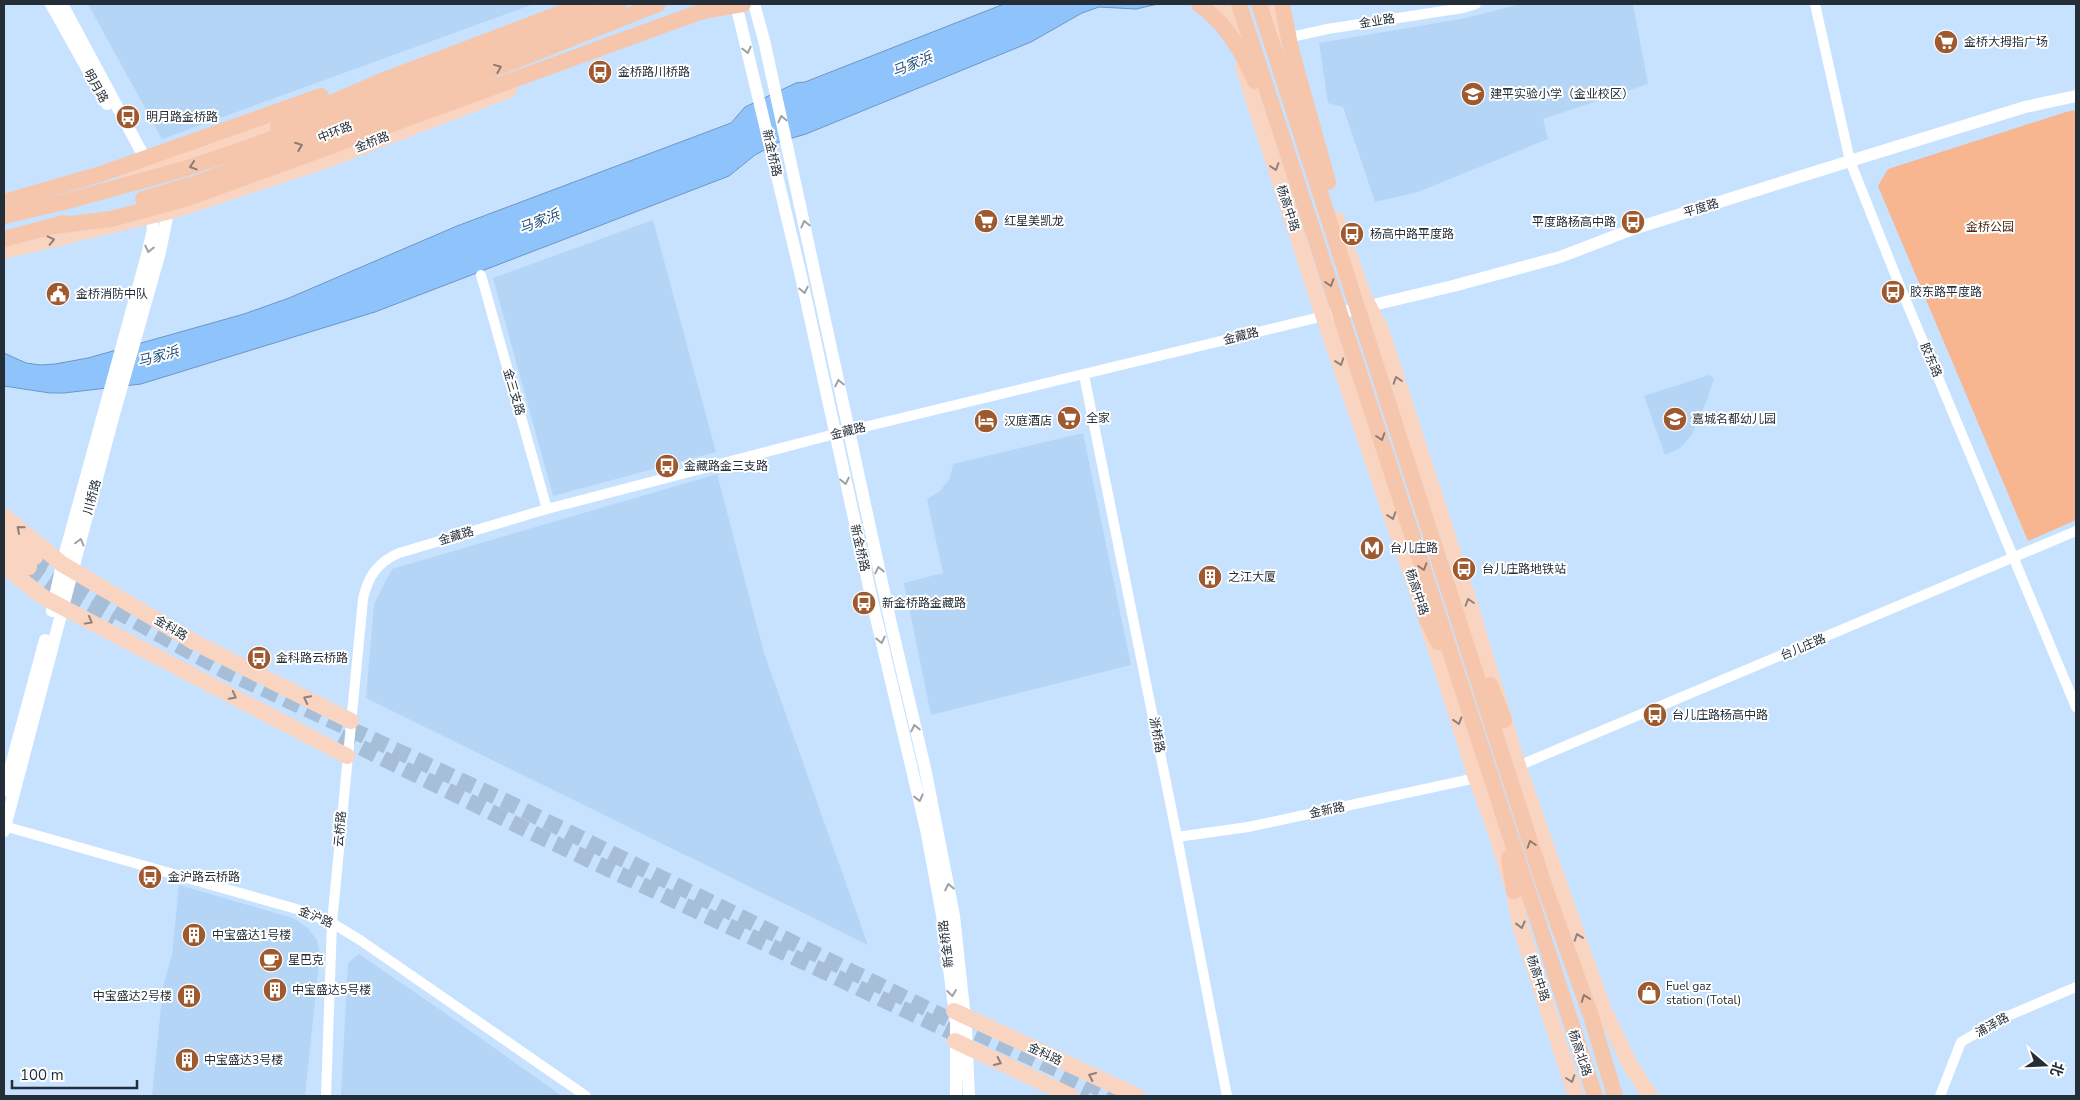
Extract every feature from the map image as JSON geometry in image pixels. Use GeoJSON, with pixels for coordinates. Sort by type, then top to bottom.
{"type":"FeatureCollection","features":[{"type":"Feature","properties":{"kind":"highway"},"geometry":{"type":"LineString","coordinates":[[220,157],[273,128],[379,82],[585,4]]}},
{"type":"Feature","properties":{"kind":"highway","name":"中环路"},"geometry":{"type":"LineString","coordinates":[[4,216],[153,178],[220,157],[374,101],[619,4]]}},
{"type":"Feature","properties":{"kind":"highway","name":"中环路"},"geometry":{"type":"LineString","coordinates":[[4,239],[26,235],[194,184],[277,154],[658,4]]}},
{"type":"Feature","properties":{"kind":"highway"},"geometry":{"type":"LineString","coordinates":[[54,226],[111,219],[184,199],[704,11],[743,4]]}},
{"type":"Feature","properties":{"kind":"highway"},"geometry":{"type":"LineString","coordinates":[[1199,4],[1211,13],[1226,30],[1250,68],[1267,107],[1322,256]]}},
{"type":"Feature","properties":{"kind":"highway","name":"杨高中路"},"geometry":{"type":"LineString","coordinates":[[1239,4],[1520,866]]}},
{"type":"Feature","properties":{"kind":"highway"},"geometry":{"type":"LineString","coordinates":[[1259,4],[1447,587],[1504,720]]}},
{"type":"Feature","properties":{"kind":"highway"},"geometry":{"type":"LineString","coordinates":[[1282,4],[1291,50],[1331,192],[1362,325]]}},
{"type":"Feature","properties":{"kind":"highway"},"geometry":{"type":"LineString","coordinates":[[4,202],[100,174],[341,89],[379,82]]}},
{"type":"Feature","properties":{"kind":"highway"},"geometry":{"type":"LineString","coordinates":[[4,243],[26,235]]}},
{"type":"Feature","properties":{"kind":"highway","name":"杨高北路"},"geometry":{"type":"LineString","coordinates":[[1447,587],[1544,886],[1591,1016],[1598,1044],[1617,1096]]}},
{"type":"Feature","properties":{"kind":"highway"},"geometry":{"type":"LineString","coordinates":[[1425,615],[1472,719]]}},
{"type":"Feature","properties":{"kind":"highway"},"geometry":{"type":"LineString","coordinates":[[1500,806],[1514,891]]}},
{"type":"Feature","properties":{"kind":"highway","name":"杨高北路"},"geometry":{"type":"LineString","coordinates":[[1520,866],[1565,1010],[1595,1096]]}},
{"type":"Feature","properties":{"kind":"main road"},"geometry":{"type":"LineString","coordinates":[[4,207],[145,167],[379,89],[610,4]]}},
{"type":"Feature","properties":{"kind":"main road","name":"金桥路"},"geometry":{"type":"LineString","coordinates":[[4,251],[161,214],[327,160],[594,59],[730,4]]}},
{"type":"Feature","properties":{"kind":"main road","name":"杨高中路"},"geometry":{"type":"LineString","coordinates":[[1223,4],[1324,316],[1425,615],[1476,778],[1494,827],[1514,891],[1520,925],[1576,1096]]}},
{"type":"Feature","properties":{"kind":"main road"},"geometry":{"type":"LineString","coordinates":[[1270,4],[1278,40],[1343,237],[1364,297],[1381,330],[1471,608],[1504,720],[1524,764],[1604,1010],[1630,1063],[1650,1096]]}},
{"type":"Feature","properties":{"kind":"main road","name":"金科路"},"geometry":{"type":"LineString","coordinates":[[4,516],[67,567],[194,642],[351,722]]}},
{"type":"Feature","properties":{"kind":"main road"},"geometry":{"type":"LineString","coordinates":[[4,532],[32,562],[4,548]]}},
{"type":"Feature","properties":{"kind":"main road"},"geometry":{"type":"LineString","coordinates":[[4,566],[43,597],[347,756]]}},
{"type":"Feature","properties":{"kind":"main road","name":"金科路"},"geometry":{"type":"LineString","coordinates":[[959,1014],[1136,1096]]}},
{"type":"Feature","properties":{"kind":"main road"},"geometry":{"type":"LineString","coordinates":[[961,1044],[1071,1096]]}},
{"type":"Feature","properties":{"kind":"main road"},"geometry":{"type":"LineString","coordinates":[[1630,1063],[1641,1096]]}},
{"type":"Feature","properties":{"kind":"street","name":"明月路"},"geometry":{"type":"LineString","coordinates":[[51,4],[145,167]]}},
{"type":"Feature","properties":{"kind":"street","name":"明月路"},"geometry":{"type":"LineString","coordinates":[[62,4],[145,167]]}},
{"type":"Feature","properties":{"kind":"street","name":"新金桥路"},"geometry":{"type":"LineString","coordinates":[[736,4],[773,157],[875,614],[926,829],[959,1014]]}},
{"type":"Feature","properties":{"kind":"street","name":"新金桥路"},"geometry":{"type":"LineString","coordinates":[[754,4],[789,150],[891,624],[924,768],[954,916],[961,1044],[968,1096]]}},
{"type":"Feature","properties":{"kind":"street","name":"金业路"},"geometry":{"type":"LineString","coordinates":[[1278,40],[1328,29],[1463,8],[1476,4]]}},
{"type":"Feature","properties":{"kind":"street","name":"胶东路"},"geometry":{"type":"LineString","coordinates":[[1815,4],[1850,161],[1901,289],[2076,707]]}},
{"type":"Feature","properties":{"kind":"street","name":"平度路"},"geometry":{"type":"LineString","coordinates":[[1324,316],[1453,286],[1560,257],[1633,229],[1850,161],[2025,107],[2076,96]]}},
{"type":"Feature","properties":{"kind":"street"},"geometry":{"type":"LineString","coordinates":[[145,167],[161,214]]}},
{"type":"Feature","properties":{"kind":"street","name":"川桥路"},"geometry":{"type":"LineString","coordinates":[[4,828],[67,567],[136,315],[160,252],[161,214]]}},
{"type":"Feature","properties":{"kind":"street","name":"金三支路"},"geometry":{"type":"LineString","coordinates":[[481,274],[547,509]]}},
{"type":"Feature","properties":{"kind":"street","name":"金藏路"},"geometry":{"type":"LineString","coordinates":[[378,566],[388,558],[399,553],[547,509],[835,434],[1324,316]]}},
{"type":"Feature","properties":{"kind":"street","name":"浙桥路"},"geometry":{"type":"LineString","coordinates":[[1084,375],[1178,837],[1227,1096]]}},
{"type":"Feature","properties":{"kind":"street","name":"台儿庄路"},"geometry":{"type":"LineString","coordinates":[[1524,764],[2076,531]]}},
{"type":"Feature","properties":{"kind":"street","name":"云桥路"},"geometry":{"type":"LineString","coordinates":[[326,1096],[332,923],[347,756],[363,599],[366,586],[378,566]]}},
{"type":"Feature","properties":{"kind":"street","name":"川桥路"},"geometry":{"type":"LineString","coordinates":[[4,791],[58,605]]}},
{"type":"Feature","properties":{"kind":"street","name":"金新路"},"geometry":{"type":"LineString","coordinates":[[1178,837],[1248,827],[1476,778]]}},
{"type":"Feature","properties":{"kind":"street","name":"金沪路"},"geometry":{"type":"LineString","coordinates":[[4,828],[300,910],[332,923],[410,973],[586,1096]]}},
{"type":"Feature","properties":{"kind":"street","name":"浦泽路"},"geometry":{"type":"LineString","coordinates":[[1940,1096],[1961,1042],[2003,1018],[2076,986]]}},
{"type":"Feature","properties":{"kind":"street","name":"新金桥路"},"geometry":{"type":"LineString","coordinates":[[956,1096],[961,1044]]}},
{"type":"Feature","properties":{"kind":"shaded area"},"geometry":{"type":"Polygon","coordinates":[[[88,4],[534,4],[162,139],[88,4]]]}},
{"type":"Feature","properties":{"kind":"shaded area","name":"建平实验小学（金业校区）"},"geometry":{"type":"Polygon","coordinates":[[[1520,4],[1633,4],[1648,84],[1543,119],[1548,139],[1418,192],[1375,202],[1343,107],[1328,103],[1319,43],[1466,18],[1520,4]]]}},
{"type":"Feature","properties":{"kind":"shaded area"},"geometry":{"type":"Polygon","coordinates":[[[653,220],[716,452],[553,496],[493,278],[653,220]]]}},
{"type":"Feature","properties":{"kind":"shaded area","name":"嘉城名都幼儿园"},"geometry":{"type":"Polygon","coordinates":[[[1709,375],[1714,378],[1706,403],[1691,436],[1679,449],[1665,455],[1644,396],[1709,375]]]}},
{"type":"Feature","properties":{"kind":"shaded area"},"geometry":{"type":"Polygon","coordinates":[[[1083,433],[1131,665],[931,715],[904,583],[943,573],[927,499],[940,491],[950,478],[953,464],[1083,433]]]}},
{"type":"Feature","properties":{"kind":"shaded area"},"geometry":{"type":"Polygon","coordinates":[[[717,474],[764,653],[868,945],[366,698],[374,604],[392,569],[717,474]]]}},
{"type":"Feature","properties":{"kind":"shaded area"},"geometry":{"type":"Polygon","coordinates":[[[179,885],[293,918],[307,927],[317,940],[320,954],[305,1096],[152,1096],[163,987],[172,954],[179,885]]]}},
{"type":"Feature","properties":{"kind":"shaded area"},"geometry":{"type":"Polygon","coordinates":[[[359,954],[562,1096],[341,1096],[348,963],[359,954]]]}},
{"type":"Feature","properties":{"kind":"green space","name":"金桥公园"},"geometry":{"type":"Polygon","coordinates":[[[2076,110],[2076,520],[2028,541],[1878,186],[1888,169],[2076,110]]]}},
{"type":"Feature","properties":{"kind":"water","name":"马家浜"},"geometry":{"type":"Polygon","coordinates":[[[1004,4],[1158,4],[1136,9],[1099,7],[1082,13],[1031,42],[806,134],[779,142],[755,155],[729,176],[375,312],[141,384],[64,393],[50,393],[4,386],[4,353],[26,363],[40,365],[55,364],[88,358],[244,314],[289,298],[457,226],[731,123],[745,107],[796,83],[805,82],[1004,4]]]}},
{"type":"Feature","properties":{"kind":"tunnel"},"geometry":{"type":"LineString","coordinates":[[35,557],[117,611],[225,671],[505,801],[966,1028],[1116,1096]]}},
{"type":"Feature","properties":{"kind":"tunnel"},"geometry":{"type":"LineString","coordinates":[[29,567],[58,588],[114,621]]}},
{"type":"Feature","properties":{"kind":"tunnel"},"geometry":{"type":"LineString","coordinates":[[340,737],[533,833],[966,1039]]}},
{"type":"Feature","properties":{"kind":"tunnel"},"geometry":{"type":"LineString","coordinates":[[1059,1083],[1088,1096]]}},
{"type":"Feature","properties":{"kind":"place","name":"金桥大拇指广场"},"geometry":{"type":"Point","coordinates":[1946,42]}},
{"type":"Feature","properties":{"kind":"place","name":"金桥路川桥路"},"geometry":{"type":"Point","coordinates":[600,72]}},
{"type":"Feature","properties":{"kind":"place","name":"建平实验小学（金业校区）"},"geometry":{"type":"Point","coordinates":[1473,94]}},
{"type":"Feature","properties":{"kind":"place","name":"明月路金桥路"},"geometry":{"type":"Point","coordinates":[128,117]}},
{"type":"Feature","properties":{"kind":"place","name":"红星美凯龙"},"geometry":{"type":"Point","coordinates":[986,221]}},
{"type":"Feature","properties":{"kind":"place","name":"平度路杨高中路"},"geometry":{"type":"Point","coordinates":[1633,222]}},
{"type":"Feature","properties":{"kind":"place","name":"杨高中路平度路"},"geometry":{"type":"Point","coordinates":[1352,234]}},
{"type":"Feature","properties":{"kind":"place","name":"胶东路平度路"},"geometry":{"type":"Point","coordinates":[1893,292]}},
{"type":"Feature","properties":{"kind":"place","name":"金桥消防中队"},"geometry":{"type":"Point","coordinates":[58,294]}},
{"type":"Feature","properties":{"kind":"place","name":"全家"},"geometry":{"type":"Point","coordinates":[1069,418]}},
{"type":"Feature","properties":{"kind":"place","name":"嘉城名都幼儿园"},"geometry":{"type":"Point","coordinates":[1675,419]}},
{"type":"Feature","properties":{"kind":"place","name":"汉庭酒店"},"geometry":{"type":"Point","coordinates":[986,421]}},
{"type":"Feature","properties":{"kind":"place","name":"金藏路金三支路"},"geometry":{"type":"Point","coordinates":[667,466]}},
{"type":"Feature","properties":{"kind":"place","name":"台儿庄路"},"geometry":{"type":"Point","coordinates":[1372,548]}},
{"type":"Feature","properties":{"kind":"place","name":"台儿庄路地铁站"},"geometry":{"type":"Point","coordinates":[1464,569]}},
{"type":"Feature","properties":{"kind":"place","name":"之江大厦"},"geometry":{"type":"Point","coordinates":[1210,577]}},
{"type":"Feature","properties":{"kind":"place","name":"新金桥路金藏路"},"geometry":{"type":"Point","coordinates":[864,603]}},
{"type":"Feature","properties":{"kind":"place","name":"金科路云桥路"},"geometry":{"type":"Point","coordinates":[259,658]}},
{"type":"Feature","properties":{"kind":"place","name":"台儿庄路杨高中路"},"geometry":{"type":"Point","coordinates":[1655,715]}},
{"type":"Feature","properties":{"kind":"place","name":"金沪路云桥路"},"geometry":{"type":"Point","coordinates":[150,877]}},
{"type":"Feature","properties":{"kind":"place","name":"中宝盛达1号楼"},"geometry":{"type":"Point","coordinates":[194,935]}},
{"type":"Feature","properties":{"kind":"place","name":"星巴克"},"geometry":{"type":"Point","coordinates":[271,960]}},
{"type":"Feature","properties":{"kind":"place","name":"中宝盛达5号楼"},"geometry":{"type":"Point","coordinates":[275,990]}},
{"type":"Feature","properties":{"kind":"place","name":"Fuel gaz station (Total)"},"geometry":{"type":"Point","coordinates":[1649,993]}},
{"type":"Feature","properties":{"kind":"place","name":"中宝盛达2号楼"},"geometry":{"type":"Point","coordinates":[189,996]}},
{"type":"Feature","properties":{"kind":"place","name":"中宝盛达3号楼"},"geometry":{"type":"Point","coordinates":[187,1060]}}]}
